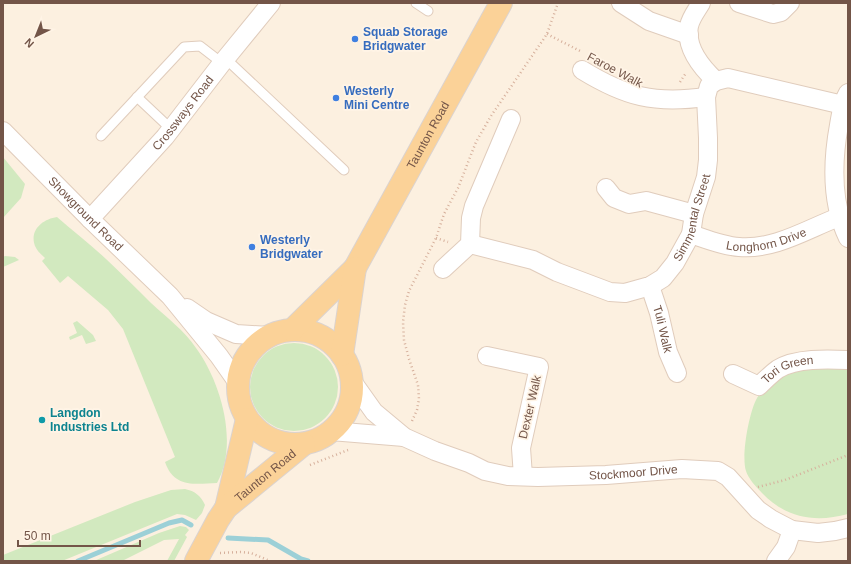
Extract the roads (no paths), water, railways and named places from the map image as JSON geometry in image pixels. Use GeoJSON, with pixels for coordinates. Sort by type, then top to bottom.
{"type":"FeatureCollection","features":[{"type":"Feature","properties":{"kind":"main road","name":"Taunton Road"},"geometry":{"type":"LineString","coordinates":[[292,330],[355,268],[502,3]]}},
{"type":"Feature","properties":{"kind":"main road","name":"Taunton Road"},"geometry":{"type":"LineString","coordinates":[[342,355],[355,268]]}},
{"type":"Feature","properties":{"kind":"main road"},"geometry":{"type":"LineString","coordinates":[[281,331],[306,331],[320,336],[332,344],[342,355],[349,367],[352,381],[352,396],[341,422],[331,432],[304,444],[288,444],[272,440],[258,431],[247,419],[238,396],[240,371],[247,356],[257,344],[269,336],[281,331]]}},
{"type":"Feature","properties":{"kind":"main road","name":"Taunton Road"},"geometry":{"type":"LineString","coordinates":[[200,553],[222,514],[247,419]]}},
{"type":"Feature","properties":{"kind":"main road","name":"Taunton Road"},"geometry":{"type":"LineString","coordinates":[[222,514],[304,444]]}},
{"type":"Feature","properties":{"kind":"street","name":"Crossways Road"},"geometry":{"type":"LineString","coordinates":[[90,219],[171,129],[271,3]]}},
{"type":"Feature","properties":{"kind":"street"},"geometry":{"type":"LineString","coordinates":[[622,3],[649,21],[689,35]]}},
{"type":"Feature","properties":{"kind":"street"},"geometry":{"type":"LineString","coordinates":[[701,3],[694,13],[689,25],[689,35],[693,53],[707,72],[716,81]]}},
{"type":"Feature","properties":{"kind":"street"},"geometry":{"type":"LineString","coordinates":[[739,3],[773,14],[781,12],[790,3]]}},
{"type":"Feature","properties":{"kind":"street","name":"Faroe Walk"},"geometry":{"type":"LineString","coordinates":[[585,63],[609,86],[644,97],[670,100],[706,97]]}},
{"type":"Feature","properties":{"kind":"street"},"geometry":{"type":"LineString","coordinates":[[706,97],[709,86],[716,81],[728,78],[845,99],[834,156],[834,173],[839,217],[848,238]]}},
{"type":"Feature","properties":{"kind":"street","name":"Simmental Street"},"geometry":{"type":"LineString","coordinates":[[470,244],[533,260],[557,272],[610,292],[625,293],[650,286],[663,278],[675,263],[691,234],[694,214],[706,176],[708,138],[706,97]]}},
{"type":"Feature","properties":{"kind":"street"},"geometry":{"type":"LineString","coordinates":[[443,270],[470,244],[471,218],[474,206],[511,119]]}},
{"type":"Feature","properties":{"kind":"street","name":"Showground Road"},"geometry":{"type":"LineString","coordinates":[[3,131],[90,219],[170,296],[219,356],[238,384]]}},
{"type":"Feature","properties":{"kind":"street"},"geometry":{"type":"LineString","coordinates":[[606,188],[614,198],[629,204],[646,201],[694,214]]}},
{"type":"Feature","properties":{"kind":"street","name":"Longhorn Drive"},"geometry":{"type":"LineString","coordinates":[[691,234],[729,246],[762,246],[780,242],[839,217]]}},
{"type":"Feature","properties":{"kind":"street","name":"Tuli Walk"},"geometry":{"type":"LineString","coordinates":[[650,286],[659,313],[668,352],[677,373]]}},
{"type":"Feature","properties":{"kind":"street","name":"Showground Road"},"geometry":{"type":"LineString","coordinates":[[170,296],[206,321],[236,334],[269,336]]}},
{"type":"Feature","properties":{"kind":"street","name":"Dexter Walk"},"geometry":{"type":"LineString","coordinates":[[487,356],[539,367],[521,448],[523,476]]}},
{"type":"Feature","properties":{"kind":"street","name":"Tori Green"},"geometry":{"type":"LineString","coordinates":[[733,374],[759,386],[779,369],[803,361],[848,360]]}},
{"type":"Feature","properties":{"kind":"street","name":"Stockmoor Drive"},"geometry":{"type":"LineString","coordinates":[[352,381],[374,412],[404,437],[435,451],[497,475],[606,475],[682,469],[718,471],[728,476],[758,510],[792,530],[818,533],[848,528]]}},
{"type":"Feature","properties":{"kind":"street","name":"Stockmoor Drive"},"geometry":{"type":"LineString","coordinates":[[331,432],[404,437]]}},
{"type":"Feature","properties":{"kind":"street"},"geometry":{"type":"LineString","coordinates":[[776,561],[786,546],[792,530]]}},
{"type":"Feature","properties":{"kind":"lane"},"geometry":{"type":"LineString","coordinates":[[416,3],[428,11]]}},
{"type":"Feature","properties":{"kind":"lane"},"geometry":{"type":"LineString","coordinates":[[100,136],[184,47],[200,46],[224,61],[344,170]]}},
{"type":"Feature","properties":{"kind":"lane"},"geometry":{"type":"LineString","coordinates":[[137,98],[171,129]]}},
{"type":"Feature","properties":{"kind":"waterway"},"geometry":{"type":"LineString","coordinates":[[78,561],[169,523],[182,520],[191,525]]}},
{"type":"Feature","properties":{"kind":"waterway"},"geometry":{"type":"LineString","coordinates":[[228,538],[268,540],[301,559],[308,561]]}},
{"type":"Feature","properties":{"kind":"place","name":"Squab Storage Bridgwater"},"geometry":{"type":"Point","coordinates":[355,39]}},
{"type":"Feature","properties":{"kind":"place","name":"Westerly Mini Centre"},"geometry":{"type":"Point","coordinates":[336,98]}},
{"type":"Feature","properties":{"kind":"place","name":"Westerly Bridgwater"},"geometry":{"type":"Point","coordinates":[252,247]}},
{"type":"Feature","properties":{"kind":"place","name":"Langdon Industries Ltd"},"geometry":{"type":"Point","coordinates":[42,420]}}]}
